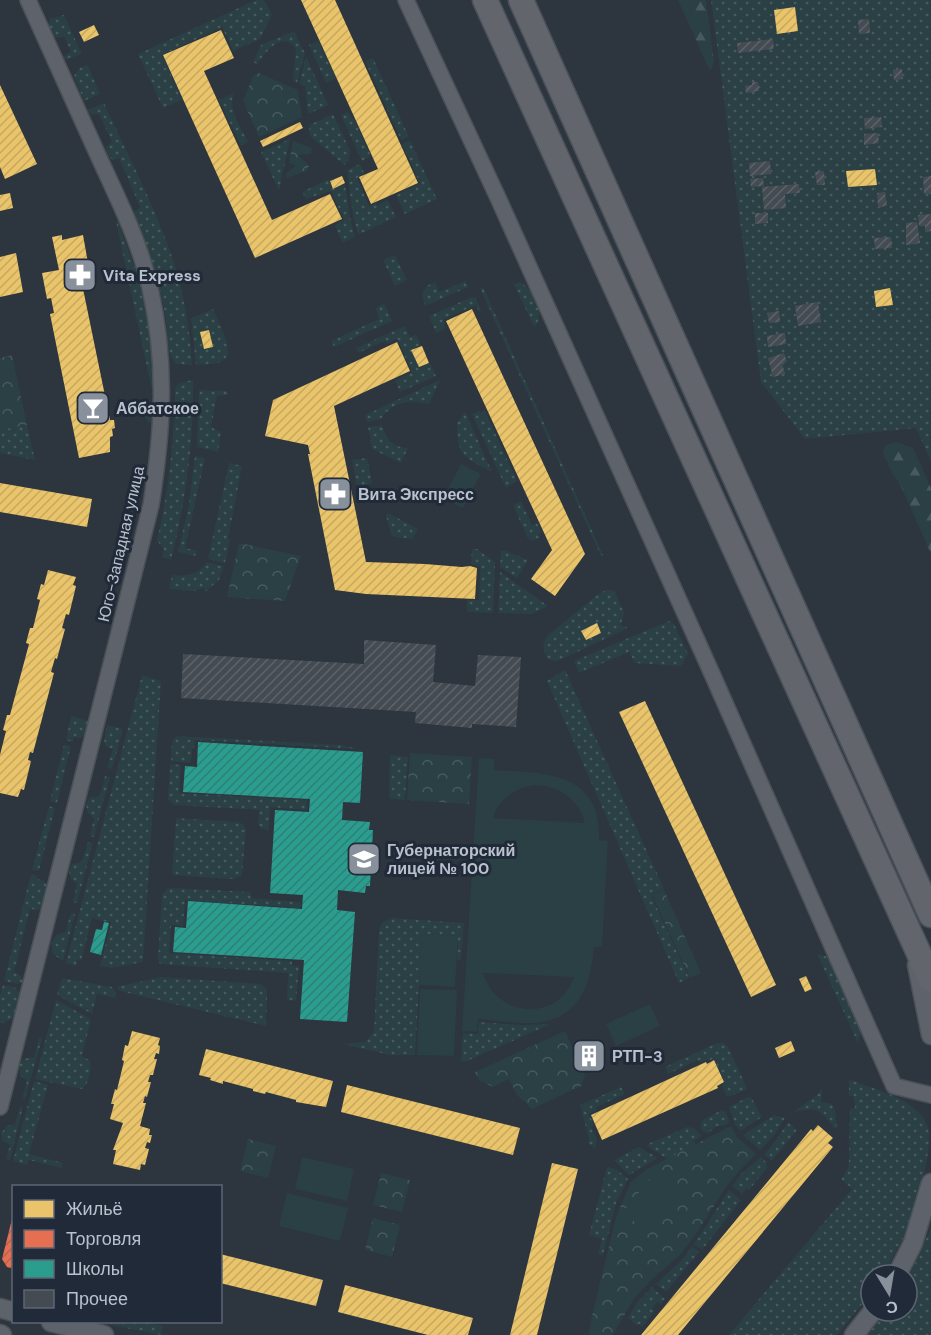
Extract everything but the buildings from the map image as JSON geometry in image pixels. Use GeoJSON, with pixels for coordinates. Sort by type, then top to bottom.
{"type":"FeatureCollection","features":[{"type":"Feature","properties":{"kind":"highway"},"geometry":{"type":"LineString","coordinates":[[485,0],[931,980]]}},
{"type":"Feature","properties":{"kind":"highway"},"geometry":{"type":"LineString","coordinates":[[521,0],[931,915]]}},
{"type":"Feature","properties":{"kind":"street","name":"Юго-Западная улица"},"geometry":{"type":"LineString","coordinates":[[0,1107],[151,505],[160,450],[163,405],[160,352],[150,288],[138,248],[119,200],[28,0]]}},
{"type":"Feature","properties":{"kind":"street"},"geometry":{"type":"LineString","coordinates":[[406,0],[692,627],[894,1086],[931,1095]]}},
{"type":"Feature","properties":{"kind":"street"},"geometry":{"type":"LineString","coordinates":[[910,934],[931,1035]]}},
{"type":"Feature","properties":{"kind":"street"},"geometry":{"type":"LineString","coordinates":[[903,1263],[913,1243],[931,1183]]}},
{"type":"Feature","properties":{"kind":"street"},"geometry":{"type":"LineString","coordinates":[[55,1323],[104,1335]]}},
{"type":"Feature","properties":{"kind":"street"},"geometry":{"type":"LineString","coordinates":[[854,1335],[864,1323]]}},
{"type":"Feature","properties":{"kind":"green space"},"geometry":{"type":"Polygon","coordinates":[[[256,0],[264,0],[272,15],[260,39],[233,51],[222,27],[162,55],[182,100],[163,108],[138,54],[256,0]]]}},
{"type":"Feature","properties":{"kind":"green space"},"geometry":{"type":"Polygon","coordinates":[[[678,0],[706,0],[714,61],[712,69],[709,69],[678,0]]]}},
{"type":"Feature","properties":{"kind":"green space"},"geometry":{"type":"Polygon","coordinates":[[[711,0],[931,0],[931,462],[916,428],[805,439],[761,382],[711,0]]]}},
{"type":"Feature","properties":{"kind":"green space"},"geometry":{"type":"Polygon","coordinates":[[[64,15],[82,54],[65,60],[62,57],[71,52],[64,36],[54,36],[48,27],[50,19],[64,15]]]}},
{"type":"Feature","properties":{"kind":"green space"},"geometry":{"type":"Polygon","coordinates":[[[294,31],[305,53],[297,83],[293,81],[296,50],[286,41],[275,44],[257,64],[253,62],[261,45],[294,31]]]}},
{"type":"Feature","properties":{"kind":"green space"},"geometry":{"type":"Polygon","coordinates":[[[318,41],[336,78],[326,83],[309,45],[318,41]]]}},
{"type":"Feature","properties":{"kind":"green space"},"geometry":{"type":"Polygon","coordinates":[[[306,56],[328,105],[308,114],[305,86],[299,84],[306,56]]]}},
{"type":"Feature","properties":{"kind":"green space"},"geometry":{"type":"Polygon","coordinates":[[[373,58],[409,137],[401,140],[365,61],[373,58]]]}},
{"type":"Feature","properties":{"kind":"green space"},"geometry":{"type":"Polygon","coordinates":[[[88,65],[100,94],[84,101],[74,76],[79,68],[88,65]]]}},
{"type":"Feature","properties":{"kind":"green space"},"geometry":{"type":"Polygon","coordinates":[[[259,73],[298,90],[302,117],[259,137],[243,101],[253,76],[259,73]]]}},
{"type":"Feature","properties":{"kind":"green space"},"geometry":{"type":"Polygon","coordinates":[[[234,93],[232,105],[234,112],[248,142],[241,146],[219,100],[234,93]]]}},
{"type":"Feature","properties":{"kind":"green space"},"geometry":{"type":"Polygon","coordinates":[[[104,103],[150,200],[173,260],[186,312],[192,365],[176,364],[170,355],[160,291],[133,213],[140,207],[119,158],[113,160],[108,156],[106,147],[112,142],[99,114],[91,115],[88,110],[104,103]]]}},
{"type":"Feature","properties":{"kind":"green space"},"geometry":{"type":"Polygon","coordinates":[[[348,112],[354,119],[371,156],[362,161],[341,115],[348,112]]]}},
{"type":"Feature","properties":{"kind":"green space"},"geometry":{"type":"Polygon","coordinates":[[[333,114],[350,150],[349,161],[344,165],[310,136],[309,125],[333,114]]]}},
{"type":"Feature","properties":{"kind":"green space"},"geometry":{"type":"Polygon","coordinates":[[[290,139],[279,191],[261,152],[290,139]]]}},
{"type":"Feature","properties":{"kind":"green space"},"geometry":{"type":"Polygon","coordinates":[[[410,140],[437,199],[405,214],[396,195],[420,183],[402,144],[410,140]]]}},
{"type":"Feature","properties":{"kind":"green space"},"geometry":{"type":"Polygon","coordinates":[[[293,141],[312,148],[311,154],[298,155],[309,165],[307,171],[286,178],[286,173],[296,166],[289,163],[293,141]]]}},
{"type":"Feature","properties":{"kind":"green space"},"geometry":{"type":"Polygon","coordinates":[[[360,164],[364,173],[357,178],[369,206],[388,200],[396,217],[358,235],[347,170],[360,164]]]}},
{"type":"Feature","properties":{"kind":"green space"},"geometry":{"type":"Polygon","coordinates":[[[329,179],[333,189],[345,184],[355,237],[342,243],[335,225],[344,220],[331,191],[306,199],[302,192],[329,179]]]}},
{"type":"Feature","properties":{"kind":"green space"},"geometry":{"type":"Polygon","coordinates":[[[117,220],[140,282],[148,313],[157,376],[153,424],[147,421],[144,414],[147,405],[154,400],[117,220]]]}},
{"type":"Feature","properties":{"kind":"green space"},"geometry":{"type":"Polygon","coordinates":[[[395,255],[407,280],[395,286],[383,260],[395,255]]]}},
{"type":"Feature","properties":{"kind":"green space"},"geometry":{"type":"Polygon","coordinates":[[[465,281],[468,287],[425,306],[422,295],[427,286],[435,282],[439,292],[465,281]]]}},
{"type":"Feature","properties":{"kind":"green space"},"geometry":{"type":"Polygon","coordinates":[[[520,282],[530,290],[537,303],[539,317],[534,327],[514,284],[520,282]]]}},
{"type":"Feature","properties":{"kind":"green space"},"geometry":{"type":"Polygon","coordinates":[[[483,287],[603,555],[601,556],[480,288],[483,287]]]}},
{"type":"Feature","properties":{"kind":"green space"},"geometry":{"type":"Polygon","coordinates":[[[472,297],[476,298],[481,311],[479,312],[476,305],[444,319],[445,329],[436,333],[429,316],[472,297]]]}},
{"type":"Feature","properties":{"kind":"green space"},"geometry":{"type":"Polygon","coordinates":[[[384,303],[392,321],[334,347],[331,341],[379,319],[376,308],[384,303]]]}},
{"type":"Feature","properties":{"kind":"green space"},"geometry":{"type":"Polygon","coordinates":[[[213,309],[227,342],[228,355],[219,362],[196,365],[191,318],[213,309]]]}},
{"type":"Feature","properties":{"kind":"green space"},"geometry":{"type":"Polygon","coordinates":[[[405,326],[410,337],[416,334],[421,345],[411,350],[419,367],[430,363],[436,376],[400,392],[395,380],[412,372],[397,339],[387,344],[385,341],[358,353],[356,348],[405,326]]]}},
{"type":"Feature","properties":{"kind":"green space"},"geometry":{"type":"Polygon","coordinates":[[[12,355],[27,425],[0,430],[0,358],[12,355]]]}},
{"type":"Feature","properties":{"kind":"green space"},"geometry":{"type":"Polygon","coordinates":[[[193,380],[188,471],[171,560],[162,557],[164,550],[157,540],[170,465],[175,389],[178,383],[193,380]]]}},
{"type":"Feature","properties":{"kind":"green space"},"geometry":{"type":"Polygon","coordinates":[[[440,380],[429,404],[402,403],[391,408],[381,419],[367,422],[365,415],[440,380]]]}},
{"type":"Feature","properties":{"kind":"green space"},"geometry":{"type":"Polygon","coordinates":[[[199,390],[227,391],[228,395],[217,396],[211,427],[221,432],[218,452],[197,447],[199,390]]]}},
{"type":"Feature","properties":{"kind":"green space"},"geometry":{"type":"Polygon","coordinates":[[[480,411],[481,413],[485,411],[517,481],[506,488],[472,414],[480,411]]]}},
{"type":"Feature","properties":{"kind":"green space"},"geometry":{"type":"Polygon","coordinates":[[[465,412],[492,472],[469,459],[461,449],[457,423],[465,412]]]}},
{"type":"Feature","properties":{"kind":"green space"},"geometry":{"type":"Polygon","coordinates":[[[27,425],[35,460],[0,453],[0,430],[27,425]]]}},
{"type":"Feature","properties":{"kind":"green space"},"geometry":{"type":"Polygon","coordinates":[[[382,425],[391,441],[398,446],[408,448],[401,463],[372,449],[368,427],[382,425]]]}},
{"type":"Feature","properties":{"kind":"green space"},"geometry":{"type":"Polygon","coordinates":[[[896,442],[913,448],[931,488],[931,554],[900,484],[883,453],[885,446],[896,442]]]}},
{"type":"Feature","properties":{"kind":"green space"},"geometry":{"type":"Polygon","coordinates":[[[195,456],[205,458],[185,548],[197,551],[195,556],[178,552],[189,505],[195,456]]]}},
{"type":"Feature","properties":{"kind":"green space"},"geometry":{"type":"Polygon","coordinates":[[[367,458],[372,483],[357,487],[352,460],[367,458]]]}},
{"type":"Feature","properties":{"kind":"green space"},"geometry":{"type":"Polygon","coordinates":[[[229,463],[242,466],[225,563],[208,559],[229,463]]]}},
{"type":"Feature","properties":{"kind":"green space"},"geometry":{"type":"Polygon","coordinates":[[[461,464],[481,474],[463,508],[443,498],[461,464]]]}},
{"type":"Feature","properties":{"kind":"green space"},"geometry":{"type":"Polygon","coordinates":[[[521,501],[532,525],[537,523],[542,533],[538,534],[540,538],[532,541],[527,537],[513,505],[521,501]]]}},
{"type":"Feature","properties":{"kind":"green space"},"geometry":{"type":"Polygon","coordinates":[[[388,513],[418,529],[413,539],[395,537],[391,534],[386,515],[388,513]]]}},
{"type":"Feature","properties":{"kind":"green space"},"geometry":{"type":"Polygon","coordinates":[[[239,543],[301,556],[285,601],[227,597],[239,543]]]}},
{"type":"Feature","properties":{"kind":"green space"},"geometry":{"type":"Polygon","coordinates":[[[472,549],[477,549],[495,562],[493,613],[467,612],[467,600],[479,600],[480,567],[471,564],[472,549]]]}},
{"type":"Feature","properties":{"kind":"green space"},"geometry":{"type":"Polygon","coordinates":[[[501,551],[528,560],[517,578],[500,567],[501,551]]]}},
{"type":"Feature","properties":{"kind":"green space"},"geometry":{"type":"Polygon","coordinates":[[[207,562],[224,566],[219,580],[205,592],[204,588],[193,591],[169,589],[172,575],[192,574],[200,570],[207,562]]]}},
{"type":"Feature","properties":{"kind":"green space"},"geometry":{"type":"Polygon","coordinates":[[[500,572],[548,606],[532,614],[498,613],[500,572]]]}},
{"type":"Feature","properties":{"kind":"green space"},"geometry":{"type":"Polygon","coordinates":[[[608,589],[615,592],[624,612],[621,625],[627,627],[626,629],[560,660],[548,659],[544,648],[546,637],[598,594],[608,589]]]}},
{"type":"Feature","properties":{"kind":"green space"},"geometry":{"type":"Polygon","coordinates":[[[669,621],[674,624],[688,654],[681,666],[635,663],[629,652],[579,673],[574,661],[669,621]]]}},
{"type":"Feature","properties":{"kind":"green space"},"geometry":{"type":"Polygon","coordinates":[[[565,670],[664,889],[651,895],[689,978],[679,983],[547,681],[565,670]]]}},
{"type":"Feature","properties":{"kind":"green space"},"geometry":{"type":"Polygon","coordinates":[[[142,675],[161,681],[143,962],[112,968],[100,966],[111,923],[92,918],[81,961],[77,960],[76,966],[66,963],[142,675]]]}},
{"type":"Feature","properties":{"kind":"green space"},"geometry":{"type":"Polygon","coordinates":[[[71,716],[90,721],[86,734],[80,738],[74,737],[73,742],[66,740],[71,716]]]}},
{"type":"Feature","properties":{"kind":"green space"},"geometry":{"type":"Polygon","coordinates":[[[107,725],[123,729],[112,769],[107,768],[113,749],[106,747],[104,740],[107,725]]]}},
{"type":"Feature","properties":{"kind":"green space"},"geometry":{"type":"Polygon","coordinates":[[[177,736],[341,745],[358,749],[195,740],[191,763],[171,761],[172,741],[177,736]]]}},
{"type":"Feature","properties":{"kind":"green space"},"geometry":{"type":"Polygon","coordinates":[[[64,745],[71,746],[57,803],[50,801],[64,745]]]}},
{"type":"Feature","properties":{"kind":"green space"},"geometry":{"type":"Polygon","coordinates":[[[410,753],[472,757],[469,804],[407,800],[410,753]]]}},
{"type":"Feature","properties":{"kind":"green space"},"geometry":{"type":"Polygon","coordinates":[[[390,755],[408,757],[405,800],[391,799],[389,796],[390,755]]]}},
{"type":"Feature","properties":{"kind":"green space"},"geometry":{"type":"Polygon","coordinates":[[[479,758],[494,759],[494,770],[550,775],[580,788],[591,800],[597,817],[599,840],[608,841],[602,947],[594,947],[590,974],[580,998],[562,1015],[534,1023],[478,1019],[477,1032],[462,1031],[479,758]],[[533,785],[520,789],[503,800],[493,818],[585,823],[582,814],[566,795],[551,787],[533,785]],[[484,973],[490,988],[501,999],[514,1006],[528,1009],[542,1008],[555,1002],[566,992],[574,977],[484,973]]]}},
{"type":"Feature","properties":{"kind":"green space"},"geometry":{"type":"Polygon","coordinates":[[[170,764],[181,765],[179,793],[307,800],[307,810],[270,807],[269,830],[261,829],[258,824],[259,810],[174,805],[168,799],[170,764]]]}},
{"type":"Feature","properties":{"kind":"green space"},"geometry":{"type":"Polygon","coordinates":[[[105,776],[110,777],[94,837],[90,836],[94,818],[88,813],[86,805],[89,798],[100,796],[105,776]]]}},
{"type":"Feature","properties":{"kind":"green space"},"geometry":{"type":"Polygon","coordinates":[[[49,806],[55,808],[39,871],[32,870],[49,806]]]}},
{"type":"Feature","properties":{"kind":"green space"},"geometry":{"type":"Polygon","coordinates":[[[176,818],[243,824],[246,829],[242,875],[234,879],[172,875],[176,818]]]}},
{"type":"Feature","properties":{"kind":"green space"},"geometry":{"type":"Polygon","coordinates":[[[88,842],[93,843],[77,903],[73,902],[77,884],[71,879],[69,871],[72,864],[82,862],[88,842]]]}},
{"type":"Feature","properties":{"kind":"green space"},"geometry":{"type":"Polygon","coordinates":[[[31,874],[37,876],[37,879],[44,881],[48,886],[43,908],[30,909],[14,972],[22,978],[24,984],[19,982],[18,984],[4,981],[31,874]]]}},
{"type":"Feature","properties":{"kind":"green space"},"geometry":{"type":"Polygon","coordinates":[[[170,888],[251,892],[251,898],[301,902],[300,908],[185,900],[183,926],[171,925],[169,953],[292,961],[292,966],[299,966],[296,1001],[287,1000],[288,973],[160,964],[158,959],[162,895],[170,888]]]}},
{"type":"Feature","properties":{"kind":"green space"},"geometry":{"type":"Polygon","coordinates":[[[664,890],[701,973],[690,978],[652,895],[664,890]]]}},
{"type":"Feature","properties":{"kind":"green space"},"geometry":{"type":"Polygon","coordinates":[[[71,913],[75,914],[63,961],[53,954],[51,943],[56,935],[65,932],[71,913]]]}},
{"type":"Feature","properties":{"kind":"green space"},"geometry":{"type":"Polygon","coordinates":[[[393,918],[464,923],[461,960],[457,960],[458,936],[422,934],[415,1055],[390,1055],[342,1044],[365,1042],[374,1032],[379,929],[383,922],[393,918]]]}},
{"type":"Feature","properties":{"kind":"green space"},"geometry":{"type":"Polygon","coordinates":[[[422,934],[458,936],[455,987],[419,985],[422,934]]]}},
{"type":"Feature","properties":{"kind":"green space"},"geometry":{"type":"Polygon","coordinates":[[[817,954],[829,957],[862,1029],[858,1043],[817,954]]]}},
{"type":"Feature","properties":{"kind":"green space"},"geometry":{"type":"Polygon","coordinates":[[[161,977],[261,984],[267,989],[266,1026],[120,991],[117,987],[161,977]]]}},
{"type":"Feature","properties":{"kind":"green space"},"geometry":{"type":"Polygon","coordinates":[[[62,978],[112,987],[116,993],[115,998],[97,994],[92,1014],[57,995],[62,978]]]}},
{"type":"Feature","properties":{"kind":"green space"},"geometry":{"type":"Polygon","coordinates":[[[3,985],[17,988],[17,991],[22,992],[14,1016],[0,1023],[0,995],[3,985]]]}},
{"type":"Feature","properties":{"kind":"green space"},"geometry":{"type":"Polygon","coordinates":[[[420,989],[457,990],[454,1056],[417,1055],[420,989]]]}},
{"type":"Feature","properties":{"kind":"green space"},"geometry":{"type":"Polygon","coordinates":[[[56,1000],[91,1019],[82,1056],[90,1061],[90,1072],[82,1089],[35,1079],[56,1000]]]}},
{"type":"Feature","properties":{"kind":"green space"},"geometry":{"type":"Polygon","coordinates":[[[650,1004],[660,1026],[616,1046],[606,1024],[650,1004]]]}},
{"type":"Feature","properties":{"kind":"green space"},"geometry":{"type":"Polygon","coordinates":[[[479,1022],[522,1025],[551,1024],[467,1061],[461,1061],[463,1033],[478,1034],[479,1022]]]}},
{"type":"Feature","properties":{"kind":"green space"},"geometry":{"type":"Polygon","coordinates":[[[565,1031],[585,1075],[581,1086],[532,1109],[517,1095],[509,1079],[493,1087],[479,1080],[475,1072],[565,1031]]]}},
{"type":"Feature","properties":{"kind":"green space"},"geometry":{"type":"Polygon","coordinates":[[[39,1038],[42,1039],[25,1099],[22,1099],[27,1081],[20,1075],[19,1065],[23,1059],[34,1057],[39,1038]]]}},
{"type":"Feature","properties":{"kind":"green space"},"geometry":{"type":"Polygon","coordinates":[[[717,1043],[723,1043],[728,1047],[746,1090],[727,1097],[722,1086],[725,1083],[714,1059],[700,1062],[698,1060],[668,1074],[665,1067],[717,1043]]]}},
{"type":"Feature","properties":{"kind":"green space"},"geometry":{"type":"Polygon","coordinates":[[[849,1079],[905,1102],[919,1113],[927,1124],[929,1142],[926,1166],[909,1226],[900,1245],[890,1263],[859,1263],[859,1308],[837,1335],[729,1335],[852,1189],[841,1179],[848,1168],[850,1109],[855,1108],[854,1096],[849,1096],[849,1079]]]}},
{"type":"Feature","properties":{"kind":"green space"},"geometry":{"type":"Polygon","coordinates":[[[34,1081],[48,1085],[29,1154],[63,1163],[61,1168],[29,1160],[27,1165],[13,1161],[34,1081]]]}},
{"type":"Feature","properties":{"kind":"green space"},"geometry":{"type":"Polygon","coordinates":[[[621,1087],[625,1094],[596,1107],[597,1110],[589,1114],[594,1125],[591,1127],[597,1140],[595,1149],[588,1143],[589,1139],[580,1105],[621,1087]]]}},
{"type":"Feature","properties":{"kind":"green space"},"geometry":{"type":"Polygon","coordinates":[[[822,1087],[821,1102],[832,1104],[837,1128],[834,1128],[818,1111],[809,1109],[794,1112],[818,1094],[822,1087]]]}},
{"type":"Feature","properties":{"kind":"green space"},"geometry":{"type":"Polygon","coordinates":[[[751,1097],[762,1117],[740,1131],[729,1107],[751,1097]]]}},
{"type":"Feature","properties":{"kind":"green space"},"geometry":{"type":"Polygon","coordinates":[[[20,1106],[23,1107],[10,1160],[6,1159],[10,1145],[3,1141],[1,1134],[6,1126],[15,1125],[20,1106]]]}},
{"type":"Feature","properties":{"kind":"green space"},"geometry":{"type":"Polygon","coordinates":[[[722,1110],[726,1112],[728,1124],[717,1126],[708,1133],[702,1131],[700,1127],[702,1120],[722,1110]]]}},
{"type":"Feature","properties":{"kind":"green space"},"geometry":{"type":"Polygon","coordinates":[[[774,1115],[785,1118],[775,1134],[760,1150],[743,1135],[774,1115]]]}},
{"type":"Feature","properties":{"kind":"green space"},"geometry":{"type":"Polygon","coordinates":[[[788,1122],[797,1130],[772,1161],[764,1155],[788,1122]]]}},
{"type":"Feature","properties":{"kind":"green space"},"geometry":{"type":"Polygon","coordinates":[[[731,1126],[737,1137],[756,1154],[726,1187],[680,1255],[651,1280],[633,1300],[613,1335],[589,1335],[616,1217],[631,1182],[647,1169],[731,1126]]]}},
{"type":"Feature","properties":{"kind":"green space"},"geometry":{"type":"Polygon","coordinates":[[[687,1127],[694,1128],[701,1136],[694,1141],[697,1146],[669,1160],[647,1146],[648,1144],[687,1127]]]}},
{"type":"Feature","properties":{"kind":"green space"},"geometry":{"type":"Polygon","coordinates":[[[248,1139],[276,1146],[268,1178],[240,1171],[248,1139]]]}},
{"type":"Feature","properties":{"kind":"green space"},"geometry":{"type":"Polygon","coordinates":[[[639,1147],[658,1158],[629,1175],[614,1160],[639,1147]]]}},
{"type":"Feature","properties":{"kind":"green space"},"geometry":{"type":"Polygon","coordinates":[[[302,1157],[354,1169],[347,1201],[295,1189],[302,1157]]]}},
{"type":"Feature","properties":{"kind":"green space"},"geometry":{"type":"Polygon","coordinates":[[[761,1157],[768,1167],[749,1190],[747,1188],[742,1194],[732,1186],[742,1173],[761,1157]]]}},
{"type":"Feature","properties":{"kind":"green space"},"geometry":{"type":"Polygon","coordinates":[[[607,1167],[616,1169],[628,1179],[616,1203],[603,1255],[598,1254],[602,1239],[589,1235],[607,1167]]]}},
{"type":"Feature","properties":{"kind":"green space"},"geometry":{"type":"Polygon","coordinates":[[[381,1173],[410,1180],[402,1212],[373,1205],[381,1173]]]}},
{"type":"Feature","properties":{"kind":"green space"},"geometry":{"type":"Polygon","coordinates":[[[655,1173],[680,1194],[648,1233],[623,1212],[655,1173]]]}},
{"type":"Feature","properties":{"kind":"green space"},"geometry":{"type":"Polygon","coordinates":[[[729,1190],[741,1200],[702,1250],[694,1244],[729,1190]]]}},
{"type":"Feature","properties":{"kind":"green space"},"geometry":{"type":"Polygon","coordinates":[[[287,1193],[348,1208],[340,1241],[279,1226],[287,1193]]]}},
{"type":"Feature","properties":{"kind":"green space"},"geometry":{"type":"Polygon","coordinates":[[[373,1218],[400,1225],[392,1257],[365,1250],[373,1218]]]}},
{"type":"Feature","properties":{"kind":"green space"},"geometry":{"type":"Polygon","coordinates":[[[931,1228],[931,1335],[867,1335],[876,1323],[919,1323],[919,1263],[915,1263],[931,1228]]]}},
{"type":"Feature","properties":{"kind":"green space"},"geometry":{"type":"Polygon","coordinates":[[[692,1246],[699,1252],[666,1292],[656,1284],[682,1260],[692,1246]]]}},
{"type":"Feature","properties":{"kind":"green space"},"geometry":{"type":"Polygon","coordinates":[[[652,1287],[665,1299],[661,1304],[657,1302],[652,1309],[655,1311],[642,1327],[639,1324],[637,1326],[628,1318],[636,1304],[652,1287]]]}},
{"type":"Feature","properties":{"kind":"green space"},"geometry":{"type":"Polygon","coordinates":[[[151,1323],[163,1326],[161,1335],[106,1324],[151,1323]]]}},
{"type":"Feature","properties":{"kind":"place","name":"Vita Express"},"geometry":{"type":"Point","coordinates":[80,275]}},
{"type":"Feature","properties":{"kind":"place","name":"Аббатское"},"geometry":{"type":"Point","coordinates":[93,408]}},
{"type":"Feature","properties":{"kind":"place","name":"Вита Экспресс"},"geometry":{"type":"Point","coordinates":[335,494]}},
{"type":"Feature","properties":{"kind":"place","name":"Губернаторский лицей № 100"},"geometry":{"type":"Point","coordinates":[364,859]}},
{"type":"Feature","properties":{"kind":"place","name":"РТП-3"},"geometry":{"type":"Point","coordinates":[589,1056]}}]}
